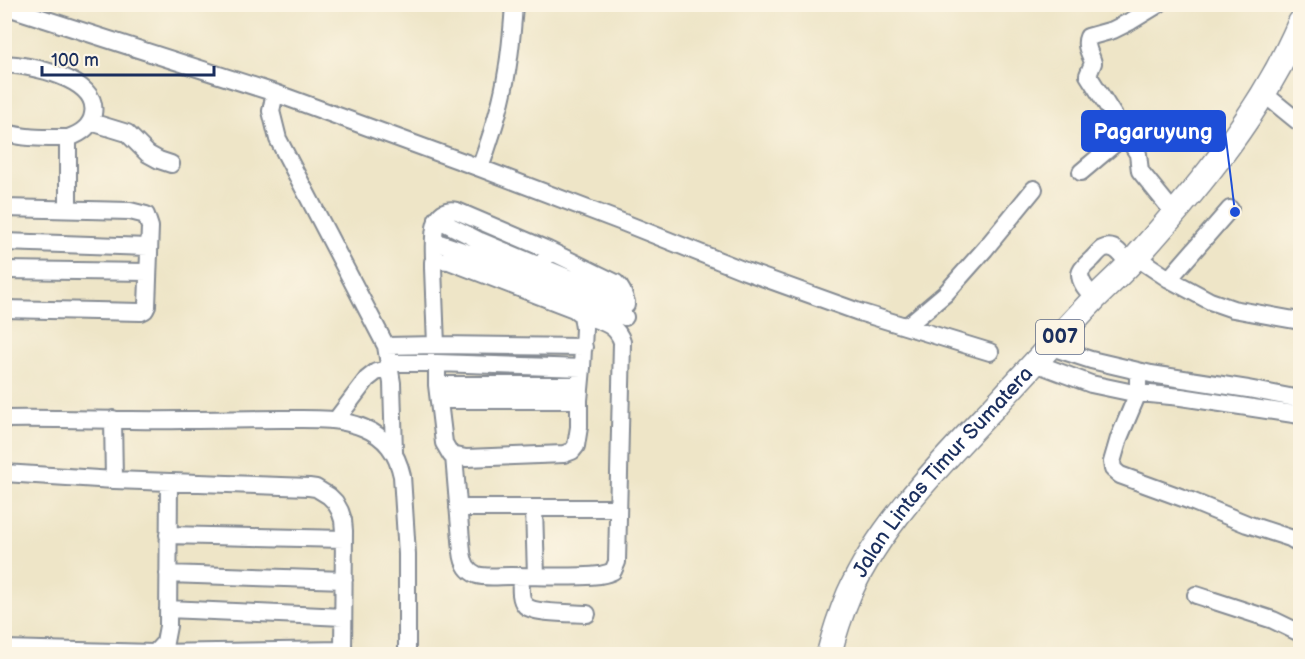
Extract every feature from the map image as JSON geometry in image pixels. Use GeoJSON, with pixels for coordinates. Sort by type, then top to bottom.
{"type":"FeatureCollection","features":[{"type":"Feature","properties":{"kind":"highway","name":"Jalan Lintas Timur Sumatera"},"geometry":{"type":"LineString","coordinates":[[829,654],[849,595],[875,548],[899,513],[968,435],[1132,261],[1174,213],[1253,111],[1288,50],[1300,23]]}},
{"type":"Feature","properties":{"kind":"street"},"geometry":{"type":"LineString","coordinates":[[480,168],[505,84],[511,48],[513,4]]}},
{"type":"Feature","properties":{"kind":"street"},"geometry":{"type":"LineString","coordinates":[[1159,4],[1131,21],[1105,33],[1090,36],[1086,40],[1093,63],[1088,78],[1138,154],[1140,171],[1174,213]]}},
{"type":"Feature","properties":{"kind":"street"},"geometry":{"type":"LineString","coordinates":[[4,6],[275,93],[480,168],[744,271],[859,312],[990,352]]}},
{"type":"Feature","properties":{"kind":"street"},"geometry":{"type":"LineString","coordinates":[[4,64],[27,66],[55,73],[70,80],[90,95],[94,110],[91,122],[82,131],[68,138],[35,138],[4,132]]}},
{"type":"Feature","properties":{"kind":"street"},"geometry":{"type":"LineString","coordinates":[[275,93],[271,111],[278,139],[389,359],[394,452]]}},
{"type":"Feature","properties":{"kind":"street"},"geometry":{"type":"LineString","coordinates":[[1263,93],[1300,123]]}},
{"type":"Feature","properties":{"kind":"street"},"geometry":{"type":"LineString","coordinates":[[91,122],[127,133],[148,154],[171,164]]}},
{"type":"Feature","properties":{"kind":"street"},"geometry":{"type":"LineString","coordinates":[[1081,172],[1125,135]]}},
{"type":"Feature","properties":{"kind":"street"},"geometry":{"type":"LineString","coordinates":[[68,138],[68,209]]}},
{"type":"Feature","properties":{"kind":"street"},"geometry":{"type":"LineString","coordinates":[[907,326],[945,294],[1034,189]]}},
{"type":"Feature","properties":{"kind":"street"},"geometry":{"type":"LineString","coordinates":[[4,208],[130,212],[144,214],[150,227],[146,310],[4,309]]}},
{"type":"Feature","properties":{"kind":"street"},"geometry":{"type":"LineString","coordinates":[[1169,279],[1230,209]]}},
{"type":"Feature","properties":{"kind":"street"},"geometry":{"type":"LineString","coordinates":[[436,345],[433,290],[434,240],[437,219],[444,212],[454,210],[548,250],[621,287],[624,293],[623,346],[617,562],[614,571],[590,576],[484,576],[474,574],[464,563],[463,558],[454,456]]}},
{"type":"Feature","properties":{"kind":"street"},"geometry":{"type":"LineString","coordinates":[[437,219],[480,241],[538,280],[582,315],[613,327],[623,317]]}},
{"type":"Feature","properties":{"kind":"street"},"geometry":{"type":"LineString","coordinates":[[434,240],[538,280],[623,317]]}},
{"type":"Feature","properties":{"kind":"street"},"geometry":{"type":"LineString","coordinates":[[4,242],[148,247]]}},
{"type":"Feature","properties":{"kind":"street"},"geometry":{"type":"LineString","coordinates":[[538,280],[548,250]]}},
{"type":"Feature","properties":{"kind":"street"},"geometry":{"type":"LineString","coordinates":[[434,261],[449,261],[538,280]]}},
{"type":"Feature","properties":{"kind":"street"},"geometry":{"type":"LineString","coordinates":[[1132,261],[1210,301],[1233,309],[1300,321]]}},
{"type":"Feature","properties":{"kind":"street"},"geometry":{"type":"LineString","coordinates":[[4,270],[148,272]]}},
{"type":"Feature","properties":{"kind":"street"},"geometry":{"type":"LineString","coordinates":[[437,363],[444,443],[454,456],[466,458],[568,453],[574,449],[578,437],[579,392],[584,347],[582,315]]}},
{"type":"Feature","properties":{"kind":"street"},"geometry":{"type":"LineString","coordinates":[[336,420],[367,379],[389,359],[436,345],[584,347]]}},
{"type":"Feature","properties":{"kind":"street"},"geometry":{"type":"LineString","coordinates":[[1043,355],[1091,360],[1138,371],[1300,399]]}},
{"type":"Feature","properties":{"kind":"street"},"geometry":{"type":"LineString","coordinates":[[1043,355],[1091,384],[1138,393],[1181,397],[1300,415]]}},
{"type":"Feature","properties":{"kind":"street"},"geometry":{"type":"LineString","coordinates":[[389,359],[582,368]]}},
{"type":"Feature","properties":{"kind":"street"},"geometry":{"type":"LineString","coordinates":[[1138,371],[1138,393],[1119,438],[1112,465],[1114,470],[1120,475],[1247,524],[1290,538],[1300,544]]}},
{"type":"Feature","properties":{"kind":"street"},"geometry":{"type":"LineString","coordinates":[[438,393],[579,392]]}},
{"type":"Feature","properties":{"kind":"street"},"geometry":{"type":"LineString","coordinates":[[4,419],[336,420],[365,429],[378,436],[394,452],[402,476],[405,514],[407,654]]}},
{"type":"Feature","properties":{"kind":"street"},"geometry":{"type":"LineString","coordinates":[[113,419],[114,480]]}},
{"type":"Feature","properties":{"kind":"street"},"geometry":{"type":"LineString","coordinates":[[4,473],[316,488],[329,496],[340,510],[344,539],[343,652],[154,654],[4,649]]}},
{"type":"Feature","properties":{"kind":"street"},"geometry":{"type":"LineString","coordinates":[[154,654],[167,637],[169,482]]}},
{"type":"Feature","properties":{"kind":"street"},"geometry":{"type":"LineString","coordinates":[[458,508],[618,508]]}},
{"type":"Feature","properties":{"kind":"street"},"geometry":{"type":"LineString","coordinates":[[534,508],[528,576],[521,594],[524,604],[537,610],[587,614]]}},
{"type":"Feature","properties":{"kind":"street"},"geometry":{"type":"LineString","coordinates":[[168,535],[344,539]]}},
{"type":"Feature","properties":{"kind":"street"},"geometry":{"type":"LineString","coordinates":[[168,574],[344,580]]}},
{"type":"Feature","properties":{"kind":"street"},"geometry":{"type":"LineString","coordinates":[[1196,595],[1273,620],[1300,633]]}},
{"type":"Feature","properties":{"kind":"street"},"geometry":{"type":"LineString","coordinates":[[168,609],[343,617]]}},
{"type":"Feature","properties":{"kind":"place","name":"Pagaruyung"},"geometry":{"type":"Point","coordinates":[1235,212]}}]}
